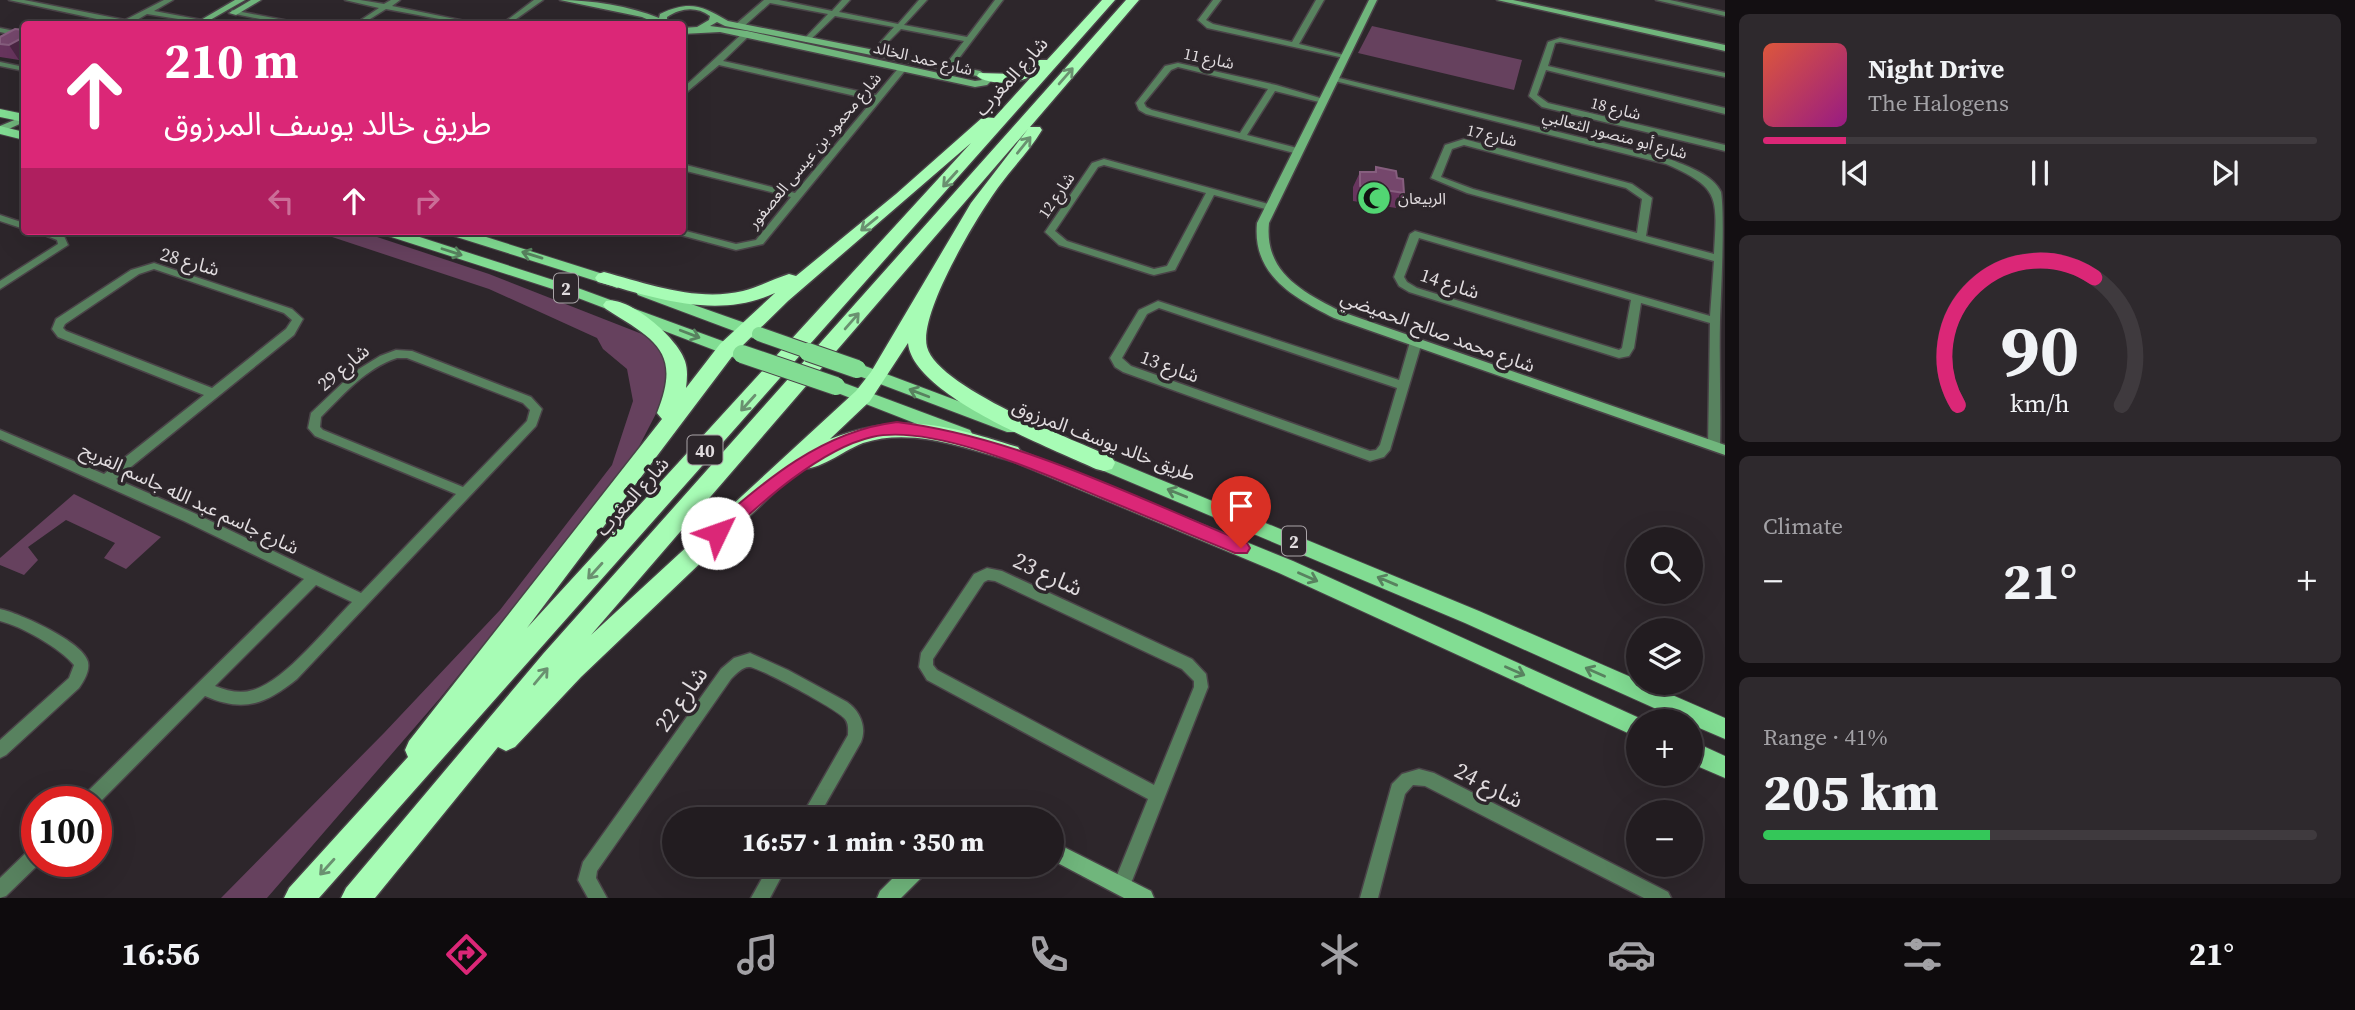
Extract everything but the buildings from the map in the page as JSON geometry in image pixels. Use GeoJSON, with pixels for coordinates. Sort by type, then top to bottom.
{"type":"FeatureCollection","features":[{"type":"Feature","properties":{"kind":"highway","name":"شارع المغرب"},"geometry":{"type":"LineString","coordinates":[[362,891],[552,663],[1026,107],[1059,57],[1109,0]]}},
{"type":"Feature","properties":{"kind":"highway","name":"شارع المغرب"},"geometry":{"type":"LineString","coordinates":[[299,898],[1026,107],[1133,0]]}},
{"type":"Feature","properties":{"kind":"highway"},"geometry":{"type":"LineString","coordinates":[[984,76],[1019,78],[1059,57]]}},
{"type":"Feature","properties":{"kind":"highway"},"geometry":{"type":"LineString","coordinates":[[350,842],[455,699],[645,453],[734,351],[833,253],[902,197],[994,115],[1026,107],[1035,131],[989,188],[943,262],[916,339],[922,361],[932,374],[965,397],[1104,463]]}},
{"type":"Feature","properties":{"kind":"highway"},"geometry":{"type":"LineString","coordinates":[[604,278],[684,298],[728,302],[766,292],[833,253]]}},
{"type":"Feature","properties":{"kind":"highway"},"geometry":{"type":"LineString","coordinates":[[362,891],[572,669],[863,396],[878,377],[934,283]]}},
{"type":"Feature","properties":{"kind":"highway"},"geometry":{"type":"LineString","coordinates":[[612,305],[664,342],[678,365],[674,396],[645,453]]}},
{"type":"Feature","properties":{"kind":"highway"},"geometry":{"type":"LineString","coordinates":[[764,490],[843,440],[882,429],[926,432],[1011,453]]}},
{"type":"Feature","properties":{"kind":"main road"},"geometry":{"type":"LineString","coordinates":[[0,144],[15,126]]}},
{"type":"Feature","properties":{"kind":"main road","name":"2"},"geometry":{"type":"LineString","coordinates":[[399,235],[612,305],[1011,453],[1286,567],[1626,722]]}},
{"type":"Feature","properties":{"kind":"main road","name":"طريق خالد يوسف المرزوق"},"geometry":{"type":"LineString","coordinates":[[465,235],[604,278],[753,331],[1104,463],[1472,617],[1725,729]]}},
{"type":"Feature","properties":{"kind":"main road"},"geometry":{"type":"LineString","coordinates":[[1703,757],[1725,767]]}},
{"type":"Feature","properties":{"kind":"street"},"geometry":{"type":"LineString","coordinates":[[13,0],[111,21]]}},
{"type":"Feature","properties":{"kind":"street"},"geometry":{"type":"LineString","coordinates":[[130,21],[169,0]]}},
{"type":"Feature","properties":{"kind":"street"},"geometry":{"type":"LineString","coordinates":[[204,21],[241,0]]}},
{"type":"Feature","properties":{"kind":"street"},"geometry":{"type":"LineString","coordinates":[[219,21],[257,0]]}},
{"type":"Feature","properties":{"kind":"street"},"geometry":{"type":"LineString","coordinates":[[349,0],[459,21]]}},
{"type":"Feature","properties":{"kind":"street"},"geometry":{"type":"LineString","coordinates":[[363,21],[396,0]]}},
{"type":"Feature","properties":{"kind":"street"},"geometry":{"type":"LineString","coordinates":[[509,21],[539,0]]}},
{"type":"Feature","properties":{"kind":"street"},"geometry":{"type":"LineString","coordinates":[[564,0],[648,12],[688,7],[703,0]]}},
{"type":"Feature","properties":{"kind":"street"},"geometry":{"type":"LineString","coordinates":[[601,0],[648,12],[659,21]]}},
{"type":"Feature","properties":{"kind":"street"},"geometry":{"type":"LineString","coordinates":[[710,0],[717,0]]}},
{"type":"Feature","properties":{"kind":"street"},"geometry":{"type":"LineString","coordinates":[[686,31],[709,25],[713,14],[712,5],[717,0]]}},
{"type":"Feature","properties":{"kind":"street"},"geometry":{"type":"LineString","coordinates":[[739,26],[769,0],[969,40]]}},
{"type":"Feature","properties":{"kind":"street"},"geometry":{"type":"LineString","coordinates":[[808,40],[846,0]]}},
{"type":"Feature","properties":{"kind":"street"},"geometry":{"type":"LineString","coordinates":[[874,54],[923,0]]}},
{"type":"Feature","properties":{"kind":"street"},"geometry":{"type":"LineString","coordinates":[[947,68],[999,0]]}},
{"type":"Feature","properties":{"kind":"street"},"geometry":{"type":"LineString","coordinates":[[1217,0],[1202,20],[1205,23],[1344,56]]}},
{"type":"Feature","properties":{"kind":"street"},"geometry":{"type":"LineString","coordinates":[[1295,44],[1320,0]]}},
{"type":"Feature","properties":{"kind":"street","name":"شارع محمد صالح الحميضي"},"geometry":{"type":"LineString","coordinates":[[1373,0],[1269,207],[1260,238],[1265,257],[1278,276],[1308,300],[1338,315],[1719,448]]}},
{"type":"Feature","properties":{"kind":"street"},"geometry":{"type":"LineString","coordinates":[[1502,0],[1651,28]]}},
{"type":"Feature","properties":{"kind":"street"},"geometry":{"type":"LineString","coordinates":[[1530,0],[1725,48]]}},
{"type":"Feature","properties":{"kind":"street"},"geometry":{"type":"LineString","coordinates":[[1660,0],[1725,14]]}},
{"type":"Feature","properties":{"kind":"street","name":"شارع حمد الخالد"},"geometry":{"type":"LineString","coordinates":[[688,7],[713,14],[722,22],[808,40],[830,48]]}},
{"type":"Feature","properties":{"kind":"street"},"geometry":{"type":"LineString","coordinates":[[663,21],[663,16],[674,9]]}},
{"type":"Feature","properties":{"kind":"street"},"geometry":{"type":"LineString","coordinates":[[147,12],[190,21]]}},
{"type":"Feature","properties":{"kind":"street"},"geometry":{"type":"LineString","coordinates":[[235,12],[278,21]]}},
{"type":"Feature","properties":{"kind":"street","name":"شارع حمد الخالد"},"geometry":{"type":"LineString","coordinates":[[699,29],[717,29],[830,48],[978,84],[986,82],[984,76],[947,68],[874,54],[847,52]]}},
{"type":"Feature","properties":{"kind":"street"},"geometry":{"type":"LineString","coordinates":[[0,30],[21,34]]}},
{"type":"Feature","properties":{"kind":"street"},"geometry":{"type":"LineString","coordinates":[[686,90],[747,34]]}},
{"type":"Feature","properties":{"kind":"street"},"geometry":{"type":"LineString","coordinates":[[1676,34],[1725,42]]}},
{"type":"Feature","properties":{"kind":"street","name":"شارع 18"},"geometry":{"type":"LineString","coordinates":[[1725,75],[1560,40],[1552,42],[1533,96],[1545,105],[1725,149]]}},
{"type":"Feature","properties":{"kind":"street"},"geometry":{"type":"LineString","coordinates":[[718,62],[877,99]]}},
{"type":"Feature","properties":{"kind":"street"},"geometry":{"type":"LineString","coordinates":[[0,64],[21,68]]}},
{"type":"Feature","properties":{"kind":"street","name":"شارع 11"},"geometry":{"type":"LineString","coordinates":[[1298,151],[1149,112],[1142,108],[1140,103],[1168,68],[1176,65],[1323,100]]}},
{"type":"Feature","properties":{"kind":"street","name":"شارع محمود بن عيسى العصفور"},"geometry":{"type":"LineString","coordinates":[[686,234],[744,247],[764,237],[904,67]]}},
{"type":"Feature","properties":{"kind":"street","name":"شارع 18"},"geometry":{"type":"LineString","coordinates":[[1542,68],[1725,111]]}},
{"type":"Feature","properties":{"kind":"street","name":"شارع أبو منصور الثعالبي"},"geometry":{"type":"LineString","coordinates":[[1334,78],[1669,162],[1690,171],[1716,192],[1722,210],[1724,232],[1720,259],[1722,284],[1715,321],[1721,388],[1719,448]]}},
{"type":"Feature","properties":{"kind":"street"},"geometry":{"type":"LineString","coordinates":[[1242,136],[1273,88]]}},
{"type":"Feature","properties":{"kind":"street","name":"شارع 17"},"geometry":{"type":"LineString","coordinates":[[1641,237],[1647,198],[1629,186],[1464,142],[1448,147],[1436,178],[1470,191],[1720,259]]}},
{"type":"Feature","properties":{"kind":"street","name":"شارع 12"},"geometry":{"type":"LineString","coordinates":[[1211,192],[1171,268],[1164,271],[1154,272],[1063,243],[1050,232],[1095,165],[1101,162],[1111,162],[1269,207]]}},
{"type":"Feature","properties":{"kind":"street"},"geometry":{"type":"LineString","coordinates":[[686,168],[797,195]]}},
{"type":"Feature","properties":{"kind":"street"},"geometry":{"type":"LineString","coordinates":[[0,218],[21,225]]}},
{"type":"Feature","properties":{"kind":"street","name":"شارع 14"},"geometry":{"type":"LineString","coordinates":[[1637,298],[1628,348],[1625,353],[1615,354],[1410,289],[1401,283],[1399,277],[1415,234],[1637,298],[1715,321]]}},
{"type":"Feature","properties":{"kind":"street"},"geometry":{"type":"LineString","coordinates":[[0,286],[62,246],[61,238],[52,235]]}},
{"type":"Feature","properties":{"kind":"street","name":"شارع 28"},"geometry":{"type":"LineString","coordinates":[[106,480],[290,332],[297,324],[296,317],[275,307],[152,267],[132,274],[58,326],[58,331],[62,334],[212,393]]}},
{"type":"Feature","properties":{"kind":"street","name":"شارع 13"},"geometry":{"type":"LineString","coordinates":[[1404,386],[1157,304],[1143,312],[1116,358],[1119,364],[1128,369],[1365,456],[1384,451],[1404,386],[1416,342]]}},
{"type":"Feature","properties":{"kind":"street","name":"شارع 29"},"geometry":{"type":"LineString","coordinates":[[362,600],[466,493],[535,419],[536,409],[531,402],[408,354],[397,353],[369,367],[313,419],[313,426],[319,433],[466,493]]}},
{"type":"Feature","properties":{"kind":"street","name":"شارع جاسم عبد الله جاسم الفريح"},"geometry":{"type":"LineString","coordinates":[[0,434],[106,480],[362,600]]}},
{"type":"Feature","properties":{"kind":"street","name":"شارع 23"},"geometry":{"type":"LineString","coordinates":[[1122,885],[1201,687],[1197,672],[1187,664],[997,575],[987,574],[979,578],[926,658],[926,667],[932,675],[1157,795]]}},
{"type":"Feature","properties":{"kind":"street"},"geometry":{"type":"LineString","coordinates":[[105,786],[315,578]]}},
{"type":"Feature","properties":{"kind":"street"},"geometry":{"type":"LineString","coordinates":[[203,688],[230,700],[253,697],[272,689],[292,674],[362,600]]}},
{"type":"Feature","properties":{"kind":"street"},"geometry":{"type":"LineString","coordinates":[[0,615],[9,616],[48,638],[78,657],[81,664],[79,676],[74,683],[0,750]]}},
{"type":"Feature","properties":{"kind":"street","name":"شارع 22"},"geometry":{"type":"LineString","coordinates":[[598,898],[587,880],[589,868],[726,674],[741,662],[755,661],[775,671],[846,709],[855,721],[856,737],[815,807]]}},
{"type":"Feature","properties":{"kind":"street","name":"شارع 24"},"geometry":{"type":"LineString","coordinates":[[1369,898],[1397,794],[1403,783],[1413,776],[1428,779],[1662,898]]}},
{"type":"Feature","properties":{"kind":"street"},"geometry":{"type":"LineString","coordinates":[[1064,856],[1144,898]]}},
{"type":"Feature","properties":{"kind":"street"},"geometry":{"type":"LineString","coordinates":[[0,890],[21,870]]}},
{"type":"Feature","properties":{"kind":"street"},"geometry":{"type":"LineString","coordinates":[[761,898],[773,877]]}},
{"type":"Feature","properties":{"kind":"street"},"geometry":{"type":"LineString","coordinates":[[887,898],[908,877]]}},
{"type":"Feature","properties":{"kind":"shaded area"},"geometry":{"type":"Polygon","coordinates":[[[1372,26],[1522,60],[1514,90],[1358,53],[1372,26]]]}},
{"type":"Feature","properties":{"kind":"shaded area"},"geometry":{"type":"Polygon","coordinates":[[[326,235],[371,235],[489,274],[642,334],[667,350],[677,373],[632,460],[441,697],[267,898],[221,898],[384,733],[500,610],[612,465],[633,401],[627,369],[603,349],[597,338],[489,289],[326,235]]]}},
{"type":"Feature","properties":{"kind":"shaded area"},"geometry":{"type":"Polygon","coordinates":[[[74,494],[161,537],[126,569],[104,558],[115,543],[66,520],[28,547],[38,560],[24,575],[0,565],[0,558],[74,494]]]}},
{"type":"Feature","properties":{"kind":"place","name":"الربيعان"},"geometry":{"type":"Point","coordinates":[1374,198]}},
{"type":"Feature","properties":{"kind":"route"},"geometry":{"type":"LineString","coordinates":[[717,533],[764,490],[813,457],[843,440],[882,429],[897,428],[926,432],[1011,453],[1241,548]]}}]}
